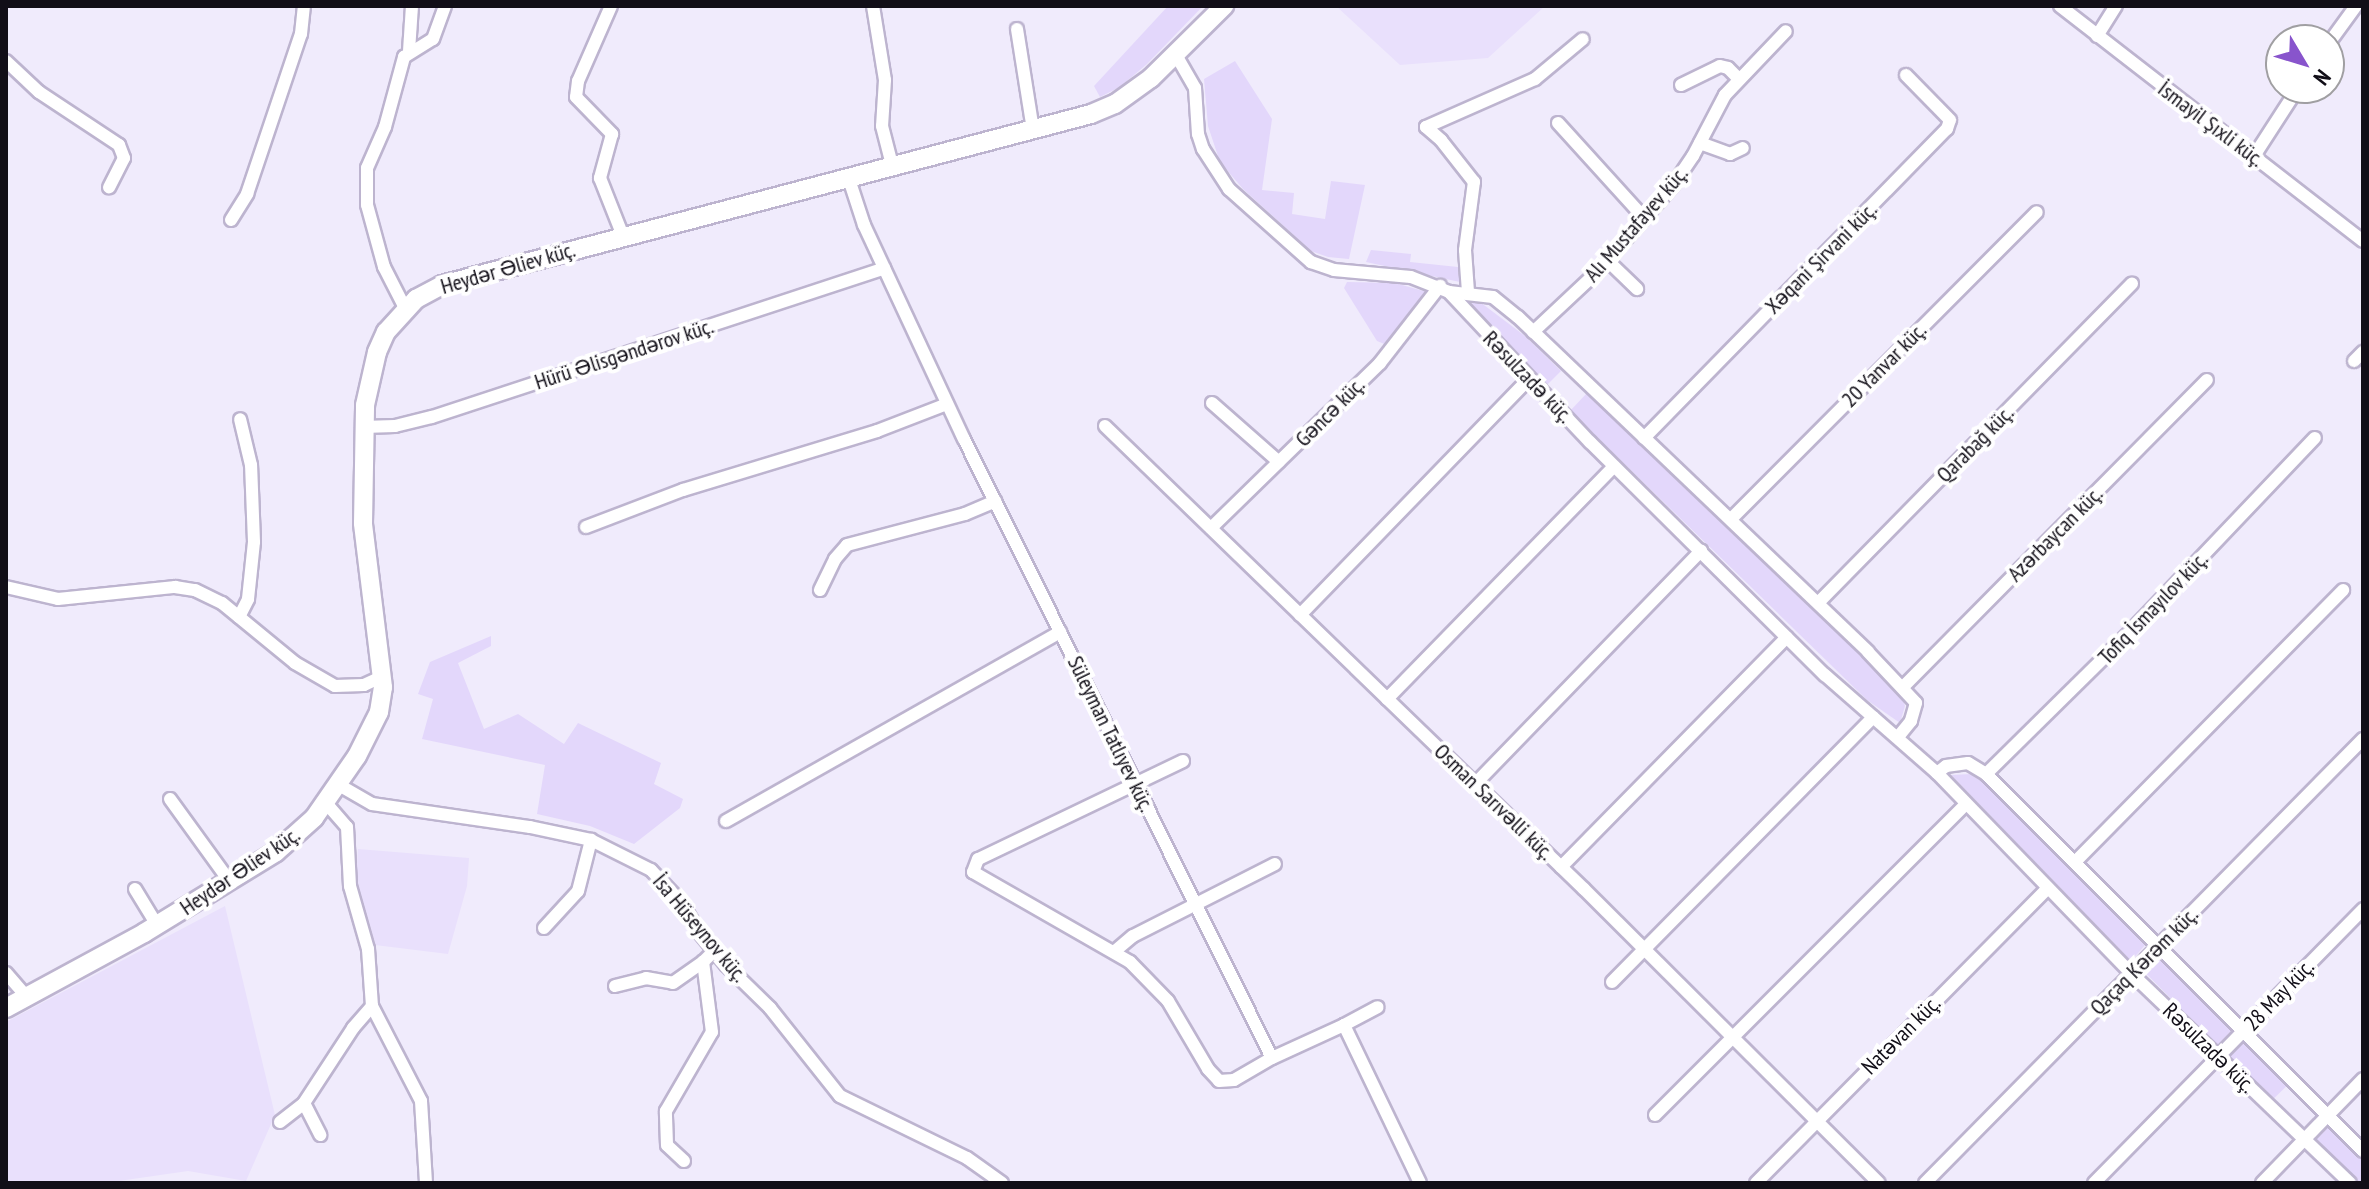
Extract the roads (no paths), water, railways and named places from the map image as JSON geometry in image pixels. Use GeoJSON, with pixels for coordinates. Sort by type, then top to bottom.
{"type":"FeatureCollection","features":[{"type":"Feature","properties":{"kind":"main road","name":"Heydər Əliev küç."},"geometry":{"type":"LineString","coordinates":[[6,1008],[230,882],[288,842],[339,785],[379,712],[383,676],[363,523],[363,427],[377,352],[386,332],[405,308],[442,285],[848,176],[1033,130],[1115,104],[1176,55],[1224,6]]}},
{"type":"Feature","properties":{"kind":"street"},"geometry":{"type":"LineString","coordinates":[[231,220],[247,194],[301,34],[304,6]]}},
{"type":"Feature","properties":{"kind":"street"},"geometry":{"type":"LineString","coordinates":[[409,51],[412,6]]}},
{"type":"Feature","properties":{"kind":"street"},"geometry":{"type":"LineString","coordinates":[[405,308],[384,267],[367,205],[367,168],[385,127],[399,66],[409,51],[433,39],[445,6]]}},
{"type":"Feature","properties":{"kind":"street"},"geometry":{"type":"LineString","coordinates":[[611,6],[578,81],[576,97],[612,134],[600,178],[623,236]]}},
{"type":"Feature","properties":{"kind":"street"},"geometry":{"type":"LineString","coordinates":[[873,6],[885,80],[882,126],[892,165]]}},
{"type":"Feature","properties":{"kind":"street","name":"İsmayil Şıxli küç."},"geometry":{"type":"LineString","coordinates":[[2060,6],[2363,241]]}},
{"type":"Feature","properties":{"kind":"street"},"geometry":{"type":"LineString","coordinates":[[2097,36],[2116,6]]}},
{"type":"Feature","properties":{"kind":"street"},"geometry":{"type":"LineString","coordinates":[[2343,24],[2356,6]]}},
{"type":"Feature","properties":{"kind":"street"},"geometry":{"type":"LineString","coordinates":[[1017,29],[1033,130]]}},
{"type":"Feature","properties":{"kind":"street","name":"Alı Mustafayev küç."},"geometry":{"type":"LineString","coordinates":[[1533,332],[1607,260],[1685,170],[1725,95],[1786,31]]}},
{"type":"Feature","properties":{"kind":"street"},"geometry":{"type":"LineString","coordinates":[[1468,292],[1465,250],[1474,182],[1441,140],[1426,127],[1480,106],[1535,79],[1583,39]]}},
{"type":"Feature","properties":{"kind":"street"},"geometry":{"type":"LineString","coordinates":[[1176,55],[1195,88],[1198,134],[1214,171],[1301,255],[1334,270],[1411,277],[1445,289],[1493,297],[1731,519],[1912,696],[1916,709],[1898,737]]}},
{"type":"Feature","properties":{"kind":"street"},"geometry":{"type":"LineString","coordinates":[[6,61],[39,92],[119,145],[124,158],[109,187]]}},
{"type":"Feature","properties":{"kind":"street"},"geometry":{"type":"LineString","coordinates":[[1681,85],[1720,66],[1728,68],[1738,78]]}},
{"type":"Feature","properties":{"kind":"street","name":"Xəqani Şirvani küç."},"geometry":{"type":"LineString","coordinates":[[1644,438],[1947,129],[1950,120],[1906,75]]}},
{"type":"Feature","properties":{"kind":"street"},"geometry":{"type":"LineString","coordinates":[[2254,156],[2288,104]]}},
{"type":"Feature","properties":{"kind":"street"},"geometry":{"type":"LineString","coordinates":[[1558,123],[1644,218]]}},
{"type":"Feature","properties":{"kind":"street"},"geometry":{"type":"LineString","coordinates":[[1700,143],[1730,154],[1743,148]]}},
{"type":"Feature","properties":{"kind":"street","name":"Süleyman Tatlıyev küç."},"geometry":{"type":"LineString","coordinates":[[848,176],[864,225],[947,404],[1272,1058]]}},
{"type":"Feature","properties":{"kind":"street","name":"20 Yanvar küç."},"geometry":{"type":"LineString","coordinates":[[1731,519],[2037,212]]}},
{"type":"Feature","properties":{"kind":"street"},"geometry":{"type":"LineString","coordinates":[[1607,260],[1637,289]]}},
{"type":"Feature","properties":{"kind":"street","name":"Hürü Əlisgəndərov küç."},"geometry":{"type":"LineString","coordinates":[[363,427],[421,421],[884,268]]}},
{"type":"Feature","properties":{"kind":"street","name":"Qarabağ küç."},"geometry":{"type":"LineString","coordinates":[[1818,603],[2132,284]]}},
{"type":"Feature","properties":{"kind":"street","name":"Rəsulzadə küç."},"geometry":{"type":"LineString","coordinates":[[1445,289],[1614,466],[1787,637],[1937,773],[2132,974],[2350,1183]]}},
{"type":"Feature","properties":{"kind":"street","name":"Gəncə küç."},"geometry":{"type":"LineString","coordinates":[[1211,528],[1380,363],[1445,289]]}},
{"type":"Feature","properties":{"kind":"street"},"geometry":{"type":"LineString","coordinates":[[1300,615],[1529,379]]}},
{"type":"Feature","properties":{"kind":"street","name":"Azərbaycan küç."},"geometry":{"type":"LineString","coordinates":[[1903,687],[2207,380]]}},
{"type":"Feature","properties":{"kind":"street"},"geometry":{"type":"LineString","coordinates":[[1212,403],[1279,462]]}},
{"type":"Feature","properties":{"kind":"street"},"geometry":{"type":"LineString","coordinates":[[586,527],[683,490],[877,431],[947,404]]}},
{"type":"Feature","properties":{"kind":"street"},"geometry":{"type":"LineString","coordinates":[[239,617],[248,599],[254,542],[251,465],[240,419]]}},
{"type":"Feature","properties":{"kind":"street","name":"Osman Sarıvəlli küç."},"geometry":{"type":"LineString","coordinates":[[1105,426],[1645,949],[1879,1183]]}},
{"type":"Feature","properties":{"kind":"street","name":"Tofiq İsmayılov küç."},"geometry":{"type":"LineString","coordinates":[[1986,774],[2130,632],[2315,438]]}},
{"type":"Feature","properties":{"kind":"street"},"geometry":{"type":"LineString","coordinates":[[1387,699],[1614,466]]}},
{"type":"Feature","properties":{"kind":"street"},"geometry":{"type":"LineString","coordinates":[[820,590],[835,559],[847,545],[965,514],[995,501]]}},
{"type":"Feature","properties":{"kind":"street"},"geometry":{"type":"LineString","coordinates":[[1475,784],[1701,551]]}},
{"type":"Feature","properties":{"kind":"street"},"geometry":{"type":"LineString","coordinates":[[6,587],[58,599],[175,587],[211,596],[295,663],[335,686],[364,685],[383,676]]}},
{"type":"Feature","properties":{"kind":"street"},"geometry":{"type":"LineString","coordinates":[[2075,862],[2343,590]]}},
{"type":"Feature","properties":{"kind":"street"},"geometry":{"type":"LineString","coordinates":[[726,821],[1060,632]]}},
{"type":"Feature","properties":{"kind":"street"},"geometry":{"type":"LineString","coordinates":[[1561,867],[1787,637]]}},
{"type":"Feature","properties":{"kind":"street"},"geometry":{"type":"LineString","coordinates":[[1612,982],[1873,717]]}},
{"type":"Feature","properties":{"kind":"street","name":"Qaçaq Kərəm küç."},"geometry":{"type":"LineString","coordinates":[[1925,1183],[2363,739]]}},
{"type":"Feature","properties":{"kind":"street"},"geometry":{"type":"LineString","coordinates":[[1183,761],[978,859],[973,865],[978,876],[1115,951],[1168,1001],[1208,1069],[1219,1081],[1234,1080],[1272,1058],[1378,1007]]}},
{"type":"Feature","properties":{"kind":"street"},"geometry":{"type":"LineString","coordinates":[[1937,773],[1946,766],[1968,763],[1986,774],[2363,1151]]}},
{"type":"Feature","properties":{"kind":"street","name":"İsa Hüseynov küç."},"geometry":{"type":"LineString","coordinates":[[339,785],[372,804],[530,827],[591,840],[642,865],[665,882],[714,951],[770,1008],[840,1096],[967,1158],[1002,1183]]}},
{"type":"Feature","properties":{"kind":"street"},"geometry":{"type":"LineString","coordinates":[[170,799],[230,882]]}},
{"type":"Feature","properties":{"kind":"street"},"geometry":{"type":"LineString","coordinates":[[326,803],[347,827],[350,886],[368,949],[372,1006],[421,1101],[426,1183]]}},
{"type":"Feature","properties":{"kind":"street"},"geometry":{"type":"LineString","coordinates":[[1655,1115],[1966,804]]}},
{"type":"Feature","properties":{"kind":"street"},"geometry":{"type":"LineString","coordinates":[[544,928],[578,891],[591,840]]}},
{"type":"Feature","properties":{"kind":"street"},"geometry":{"type":"LineString","coordinates":[[1115,951],[1133,936],[1275,864]]}},
{"type":"Feature","properties":{"kind":"street","name":"Natəvan küç."},"geometry":{"type":"LineString","coordinates":[[1756,1183],[2048,888]]}},
{"type":"Feature","properties":{"kind":"street"},"geometry":{"type":"LineString","coordinates":[[135,889],[157,925]]}},
{"type":"Feature","properties":{"kind":"street","name":"28 May küç."},"geometry":{"type":"LineString","coordinates":[[2094,1183],[2363,909]]}},
{"type":"Feature","properties":{"kind":"street"},"geometry":{"type":"LineString","coordinates":[[615,986],[646,978],[673,983],[714,951]]}},
{"type":"Feature","properties":{"kind":"street"},"geometry":{"type":"LineString","coordinates":[[684,1161],[674,1155],[664,1133],[666,1111],[712,1032],[703,962]]}},
{"type":"Feature","properties":{"kind":"street"},"geometry":{"type":"LineString","coordinates":[[6,973],[27,997]]}},
{"type":"Feature","properties":{"kind":"street"},"geometry":{"type":"LineString","coordinates":[[280,1122],[304,1103],[353,1028],[372,1006]]}},
{"type":"Feature","properties":{"kind":"street"},"geometry":{"type":"LineString","coordinates":[[1344,1025],[1420,1183]]}},
{"type":"Feature","properties":{"kind":"street"},"geometry":{"type":"LineString","coordinates":[[2262,1183],[2363,1079]]}},
{"type":"Feature","properties":{"kind":"street"},"geometry":{"type":"LineString","coordinates":[[304,1103],[320,1135]]}}]}
